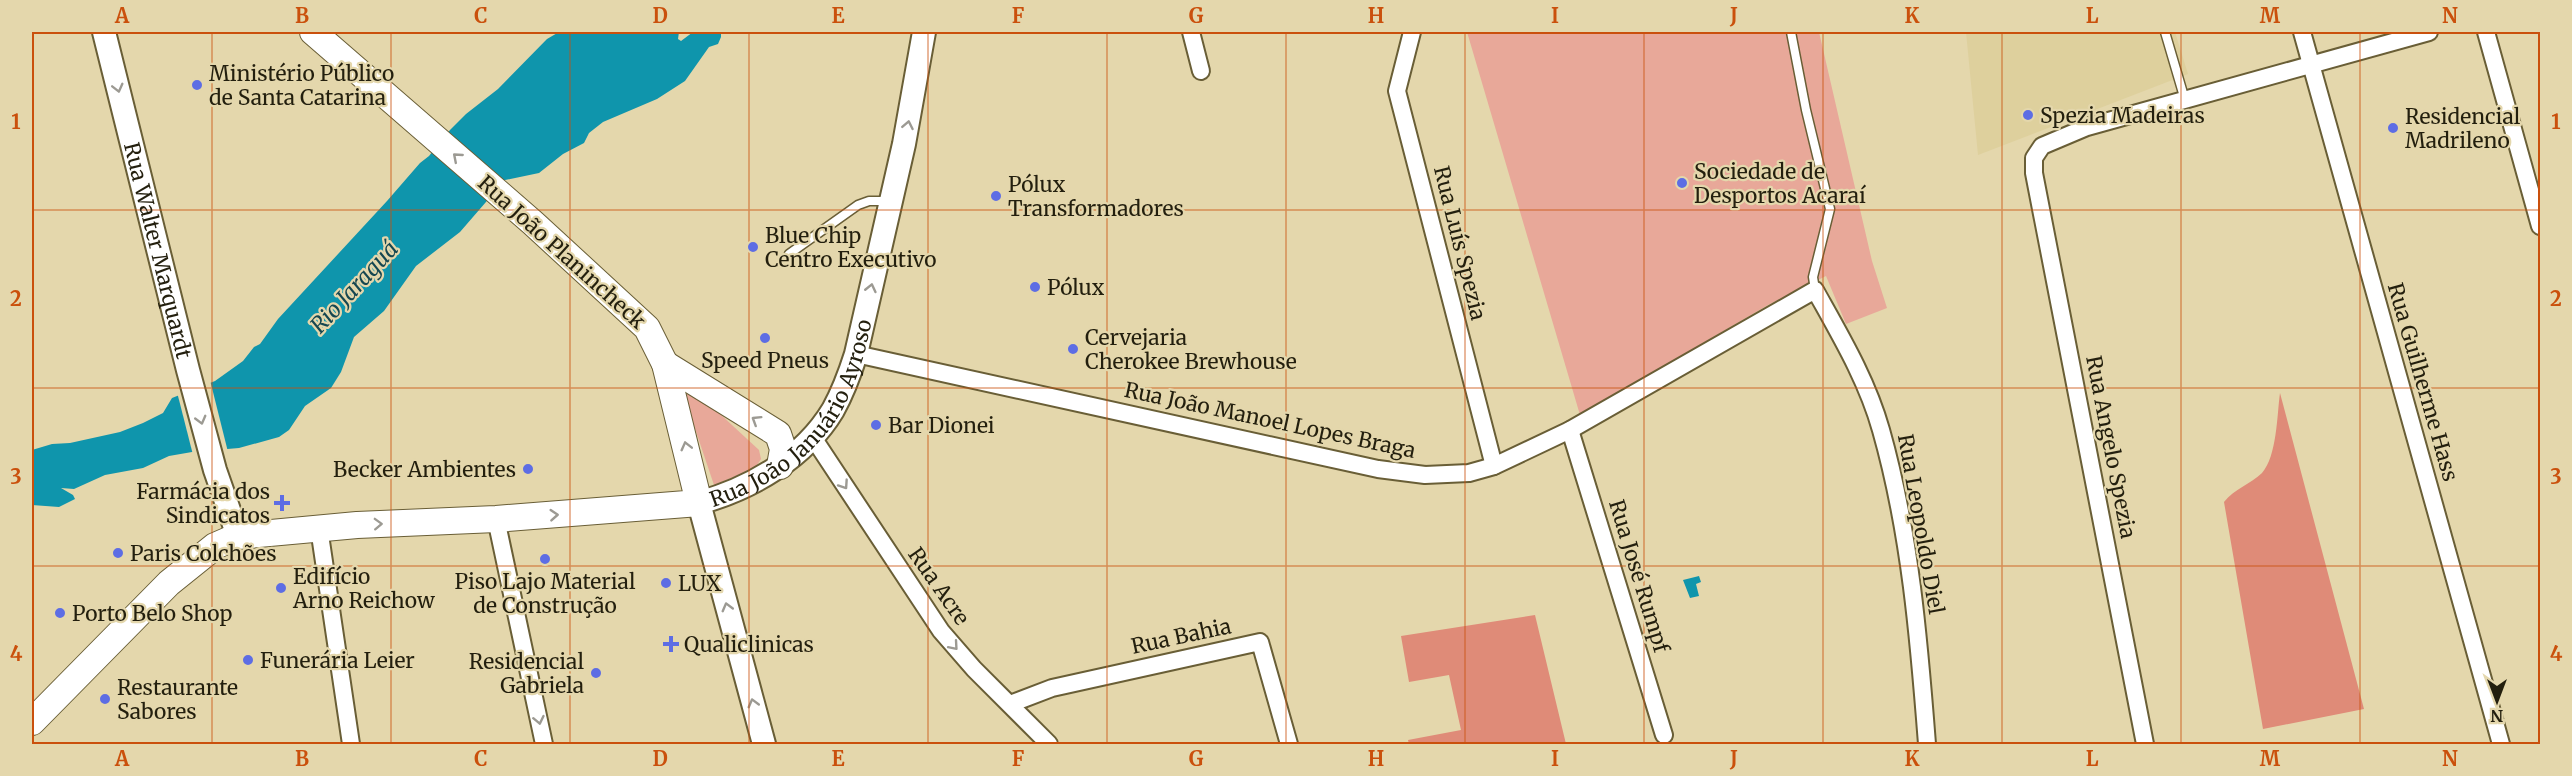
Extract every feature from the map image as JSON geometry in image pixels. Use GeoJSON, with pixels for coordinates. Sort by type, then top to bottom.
{"type":"FeatureCollection","features":[{"type":"Feature","properties":{"kind":"main road","name":"Rua Walter Marquardt"},"geometry":{"type":"LineString","coordinates":[[104,32],[188,370],[215,470],[238,536]]}},
{"type":"Feature","properties":{"kind":"main road","name":"Rua João Planincheck"},"geometry":{"type":"LineString","coordinates":[[313,32],[533,223],[647,328],[665,364],[699,503],[764,744]]}},
{"type":"Feature","properties":{"kind":"main road","name":"Rua João Januário Ayroso"},"geometry":{"type":"LineString","coordinates":[[238,536],[320,528],[496,519],[699,503],[747,486],[780,466],[812,436],[832,410],[856,354],[891,201],[924,32]]}},
{"type":"Feature","properties":{"kind":"main road"},"geometry":{"type":"LineString","coordinates":[[665,364],[778,434],[783,449],[780,466]]}},
{"type":"Feature","properties":{"kind":"main road"},"geometry":{"type":"LineString","coordinates":[[32,722],[177,576],[215,546],[238,536]]}},
{"type":"Feature","properties":{"kind":"street"},"geometry":{"type":"LineString","coordinates":[[1191,32],[1201,71]]}},
{"type":"Feature","properties":{"kind":"street","name":"Rua Luís Spezia"},"geometry":{"type":"LineString","coordinates":[[1412,32],[1397,91],[1494,466]]}},
{"type":"Feature","properties":{"kind":"street","name":"Rua Guilherme Hass"},"geometry":{"type":"LineString","coordinates":[[2302,32],[2501,744]]}},
{"type":"Feature","properties":{"kind":"street"},"geometry":{"type":"LineString","coordinates":[[2185,100],[2429,32]]}},
{"type":"Feature","properties":{"kind":"street"},"geometry":{"type":"LineString","coordinates":[[2486,32],[2541,226]]}},
{"type":"Feature","properties":{"kind":"street","name":"Rua Angelo Spezia"},"geometry":{"type":"LineString","coordinates":[[2145,744],[2034,173],[2034,158],[2042,146],[2086,126],[2185,100]]}},
{"type":"Feature","properties":{"kind":"street","name":"Rua João Manoel Lopes Braga"},"geometry":{"type":"LineString","coordinates":[[856,354],[1378,469],[1425,475],[1469,473],[1494,466],[1570,430],[1815,291]]}},
{"type":"Feature","properties":{"kind":"street","name":"Rua Leopoldo Diel"},"geometry":{"type":"LineString","coordinates":[[1815,291],[1860,374],[1881,429],[1904,537],[1921,666],[1927,744]]}},
{"type":"Feature","properties":{"kind":"street","name":"Rua José Rumpf"},"geometry":{"type":"LineString","coordinates":[[1570,430],[1664,735]]}},
{"type":"Feature","properties":{"kind":"street","name":"Rua Acre"},"geometry":{"type":"LineString","coordinates":[[812,436],[941,631],[974,669],[1049,744]]}},
{"type":"Feature","properties":{"kind":"street"},"geometry":{"type":"LineString","coordinates":[[496,519],[544,744]]}},
{"type":"Feature","properties":{"kind":"street"},"geometry":{"type":"LineString","coordinates":[[320,528],[351,744]]}},
{"type":"Feature","properties":{"kind":"street","name":"Rua Bahia"},"geometry":{"type":"LineString","coordinates":[[1010,704],[1052,688],[1260,642],[1288,744]]}},
{"type":"Feature","properties":{"kind":"lane"},"geometry":{"type":"LineString","coordinates":[[1791,32],[1806,110],[1830,209],[1813,277],[1815,291]]}},
{"type":"Feature","properties":{"kind":"lane"},"geometry":{"type":"LineString","coordinates":[[2165,32],[2185,100]]}},
{"type":"Feature","properties":{"kind":"lane"},"geometry":{"type":"LineString","coordinates":[[789,254],[858,205],[869,201],[891,201]]}},
{"type":"Feature","properties":{"kind":"shaded area","name":"Sociedade de Desportos Acaraí"},"geometry":{"type":"Polygon","coordinates":[[[1467,32],[1819,32],[1872,261],[1887,308],[1846,324],[1826,276],[1768,305],[1580,415],[1467,32]]]}},
{"type":"Feature","properties":{"kind":"shaded area","name":"Spezia Madeiras"},"geometry":{"type":"Polygon","coordinates":[[[1966,32],[2175,32],[2188,74],[1978,155],[1966,32]]]}},
{"type":"Feature","properties":{"kind":"shaded area"},"geometry":{"type":"Polygon","coordinates":[[[694,390],[759,450],[761,459],[755,468],[714,485],[684,396],[694,390]]]}},
{"type":"Feature","properties":{"kind":"shaded area"},"geometry":{"type":"Polygon","coordinates":[[[2280,393],[2364,709],[2263,729],[2224,502],[2258,477],[2267,466],[2276,435],[2280,393]]]}},
{"type":"Feature","properties":{"kind":"shaded area"},"geometry":{"type":"Polygon","coordinates":[[[1535,615],[1566,744],[1409,744],[1408,740],[1461,730],[1449,675],[1409,682],[1401,636],[1535,615]]]}},
{"type":"Feature","properties":{"kind":"water","name":"Rio Jaraguá"},"geometry":{"type":"Polygon","coordinates":[[[559,32],[679,32],[678,39],[681,41],[693,32],[721,32],[721,37],[718,44],[709,47],[685,81],[657,99],[603,122],[589,133],[584,143],[563,154],[539,173],[505,180],[460,232],[416,266],[384,311],[354,337],[341,372],[331,388],[305,406],[289,430],[279,437],[239,448],[169,456],[143,468],[105,475],[74,489],[61,488],[73,495],[75,499],[59,507],[32,505],[32,450],[52,444],[70,443],[120,432],[143,423],[163,413],[172,398],[215,381],[243,361],[254,347],[260,344],[278,319],[420,163],[429,156],[450,130],[498,89],[547,39],[559,32]]]}},
{"type":"Feature","properties":{"kind":"water"},"geometry":{"type":"Polygon","coordinates":[[[1699,576],[1701,582],[1696,584],[1699,596],[1690,598],[1683,580],[1699,576]]]}},
{"type":"Feature","properties":{"kind":"pier"},"geometry":{"type":"Polygon","coordinates":[[[210,380],[228,452],[193,455],[177,392],[210,380]]]}},
{"type":"Feature","properties":{"kind":"place","name":"Ministério Público de Santa Catarina"},"geometry":{"type":"Point","coordinates":[197,85]}},
{"type":"Feature","properties":{"kind":"place","name":"Spezia Madeiras"},"geometry":{"type":"Point","coordinates":[2028,115]}},
{"type":"Feature","properties":{"kind":"place","name":"Residencial Madrileno"},"geometry":{"type":"Point","coordinates":[2393,128]}},
{"type":"Feature","properties":{"kind":"place","name":"Sociedade de Desportos Acaraí"},"geometry":{"type":"Point","coordinates":[1682,183]}},
{"type":"Feature","properties":{"kind":"place","name":"Pólux Transformadores"},"geometry":{"type":"Point","coordinates":[996,196]}},
{"type":"Feature","properties":{"kind":"place","name":"Blue Chip Centro Executivo"},"geometry":{"type":"Point","coordinates":[753,247]}},
{"type":"Feature","properties":{"kind":"place","name":"Pólux"},"geometry":{"type":"Point","coordinates":[1035,287]}},
{"type":"Feature","properties":{"kind":"place","name":"Speed Pneus"},"geometry":{"type":"Point","coordinates":[765,338]}},
{"type":"Feature","properties":{"kind":"place","name":"Cervejaria Cherokee Brewhouse"},"geometry":{"type":"Point","coordinates":[1073,349]}},
{"type":"Feature","properties":{"kind":"place","name":"Bar Dionei"},"geometry":{"type":"Point","coordinates":[876,425]}},
{"type":"Feature","properties":{"kind":"place","name":"Becker Ambientes"},"geometry":{"type":"Point","coordinates":[528,469]}},
{"type":"Feature","properties":{"kind":"place","name":"Farmácia dos Sindicatos"},"geometry":{"type":"Point","coordinates":[282,503]}},
{"type":"Feature","properties":{"kind":"place","name":"Paris Colchões"},"geometry":{"type":"Point","coordinates":[118,553]}},
{"type":"Feature","properties":{"kind":"place","name":"Piso Lajo Material de Construção"},"geometry":{"type":"Point","coordinates":[545,559]}},
{"type":"Feature","properties":{"kind":"place","name":"LUX"},"geometry":{"type":"Point","coordinates":[666,583]}},
{"type":"Feature","properties":{"kind":"place","name":"Edifício Arno Reichow"},"geometry":{"type":"Point","coordinates":[281,588]}},
{"type":"Feature","properties":{"kind":"place","name":"Porto Belo Shop"},"geometry":{"type":"Point","coordinates":[60,613]}},
{"type":"Feature","properties":{"kind":"place","name":"Qualiclinicas"},"geometry":{"type":"Point","coordinates":[671,644]}},
{"type":"Feature","properties":{"kind":"place","name":"Funerária Leier"},"geometry":{"type":"Point","coordinates":[248,660]}},
{"type":"Feature","properties":{"kind":"place","name":"Residencial Gabriela"},"geometry":{"type":"Point","coordinates":[596,673]}},
{"type":"Feature","properties":{"kind":"place","name":"Restaurante Sabores"},"geometry":{"type":"Point","coordinates":[105,699]}}]}
